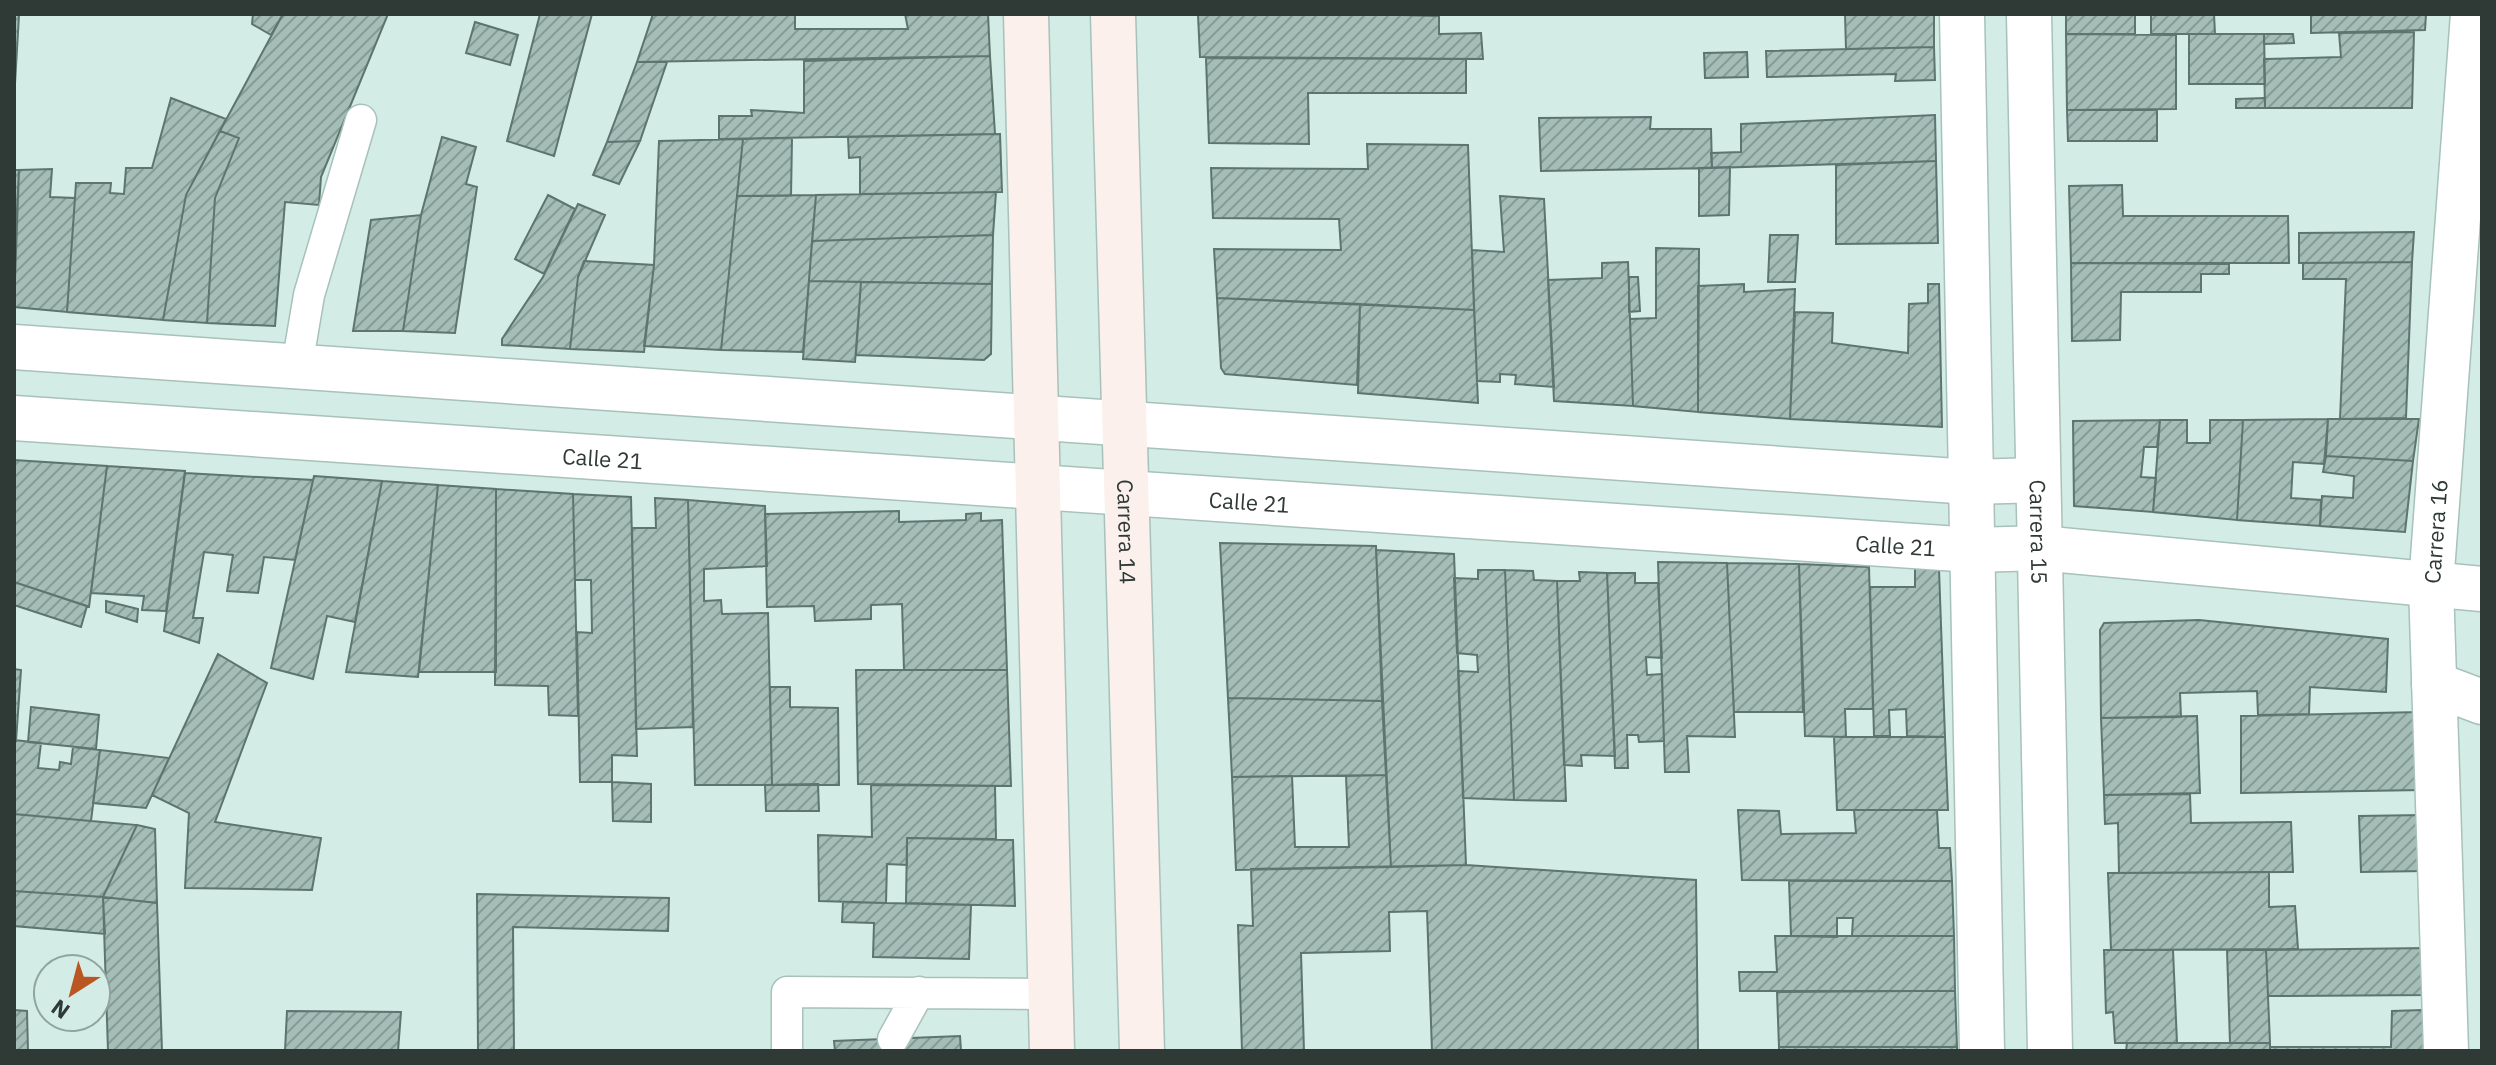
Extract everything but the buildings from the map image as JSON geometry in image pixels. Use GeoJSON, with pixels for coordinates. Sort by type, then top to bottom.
{"type":"FeatureCollection","features":[{"type":"Feature","properties":{"kind":"street"},"geometry":{"type":"LineString","coordinates":[[1026,14],[1052,1051]]}},
{"type":"Feature","properties":{"kind":"street","name":"Carrera 14"},"geometry":{"type":"LineString","coordinates":[[1113,14],[1142,1051]]}},
{"type":"Feature","properties":{"kind":"street"},"geometry":{"type":"LineString","coordinates":[[1962,14],[1982,1051]]}},
{"type":"Feature","properties":{"kind":"street","name":"Carrera 15"},"geometry":{"type":"LineString","coordinates":[[2029,14],[2050,1051]]}},
{"type":"Feature","properties":{"kind":"street","name":"Carrera 16"},"geometry":{"type":"LineString","coordinates":[[2446,1051],[2431,585],[2473,14]]}},
{"type":"Feature","properties":{"kind":"street"},"geometry":{"type":"LineString","coordinates":[[14,347],[1971,482],[2038,480]]}},
{"type":"Feature","properties":{"kind":"street","name":"Calle 21"},"geometry":{"type":"LineString","coordinates":[[14,418],[1973,550],[2039,548],[2482,589]]}},
{"type":"Feature","properties":{"kind":"street"},"geometry":{"type":"LineString","coordinates":[[2434,684],[2482,702]]}},
{"type":"Feature","properties":{"kind":"lane"},"geometry":{"type":"LineString","coordinates":[[297,366],[309,295],[361,120]]}},
{"type":"Feature","properties":{"kind":"lane"},"geometry":{"type":"LineString","coordinates":[[787,1051],[787,992],[1051,994]]}},
{"type":"Feature","properties":{"kind":"lane"},"geometry":{"type":"LineString","coordinates":[[893,1039],[919,992]]}}]}
